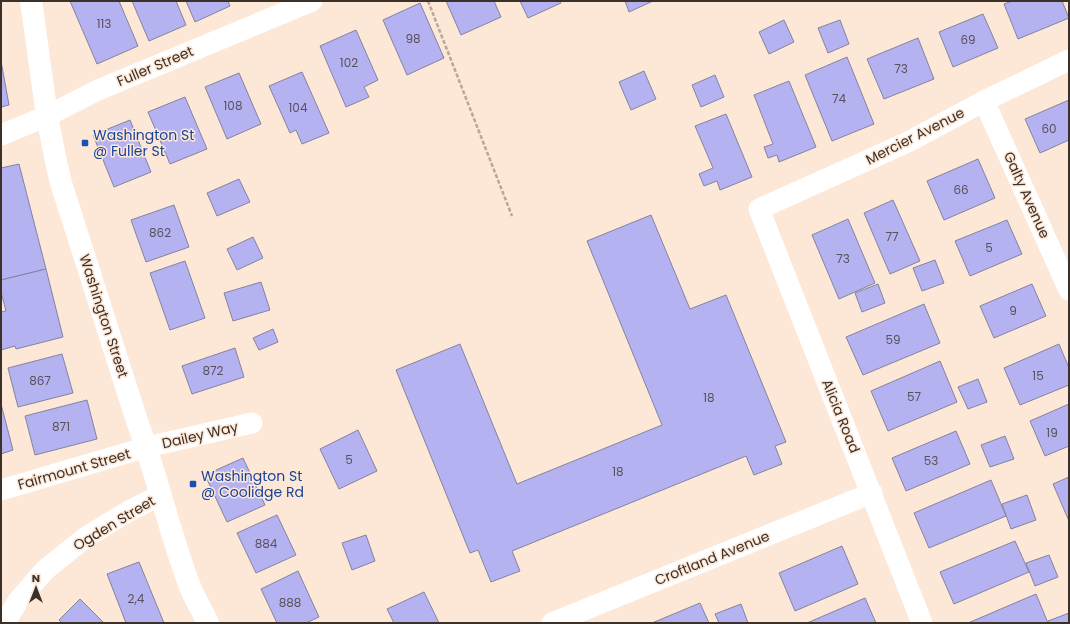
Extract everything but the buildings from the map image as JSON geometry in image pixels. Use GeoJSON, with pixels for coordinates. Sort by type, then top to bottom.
{"type":"FeatureCollection","features":[{"type":"Feature","properties":{"kind":"main road","name":"Washington Street"},"geometry":{"type":"LineString","coordinates":[[31,1],[47,116],[61,183],[137,421],[147,447],[190,585],[208,623]]}},
{"type":"Feature","properties":{"kind":"street","name":"Fuller Street"},"geometry":{"type":"LineString","coordinates":[[1,135],[47,116],[98,90],[312,1]]}},
{"type":"Feature","properties":{"kind":"street","name":"Mercier Avenue"},"geometry":{"type":"LineString","coordinates":[[759,209],[908,142],[984,101],[1069,60]]}},
{"type":"Feature","properties":{"kind":"street","name":"Galty Avenue"},"geometry":{"type":"LineString","coordinates":[[984,101],[1069,290]]}},
{"type":"Feature","properties":{"kind":"street","name":"Alicia Road"},"geometry":{"type":"LineString","coordinates":[[759,209],[922,623]]}},
{"type":"Feature","properties":{"kind":"street","name":"Dailey Way"},"geometry":{"type":"LineString","coordinates":[[147,447],[252,423]]}},
{"type":"Feature","properties":{"kind":"street","name":"Fairmount Street"},"geometry":{"type":"LineString","coordinates":[[1,490],[147,447]]}},
{"type":"Feature","properties":{"kind":"street","name":"Croftland Avenue"},"geometry":{"type":"LineString","coordinates":[[552,623],[578,618],[872,493]]}},
{"type":"Feature","properties":{"kind":"street","name":"Ogden Street"},"geometry":{"type":"LineString","coordinates":[[5,623],[18,601],[45,570],[86,536],[161,495]]}},
{"type":"Feature","properties":{"kind":"path"},"geometry":{"type":"LineString","coordinates":[[428,1],[512,216]]}},
{"type":"Feature","properties":{"kind":"place","name":"Washington St @ Fuller St"},"geometry":{"type":"Point","coordinates":[85,143]}},
{"type":"Feature","properties":{"kind":"place","name":"Washington St @ Coolidge Rd"},"geometry":{"type":"Point","coordinates":[193,484]}}]}
